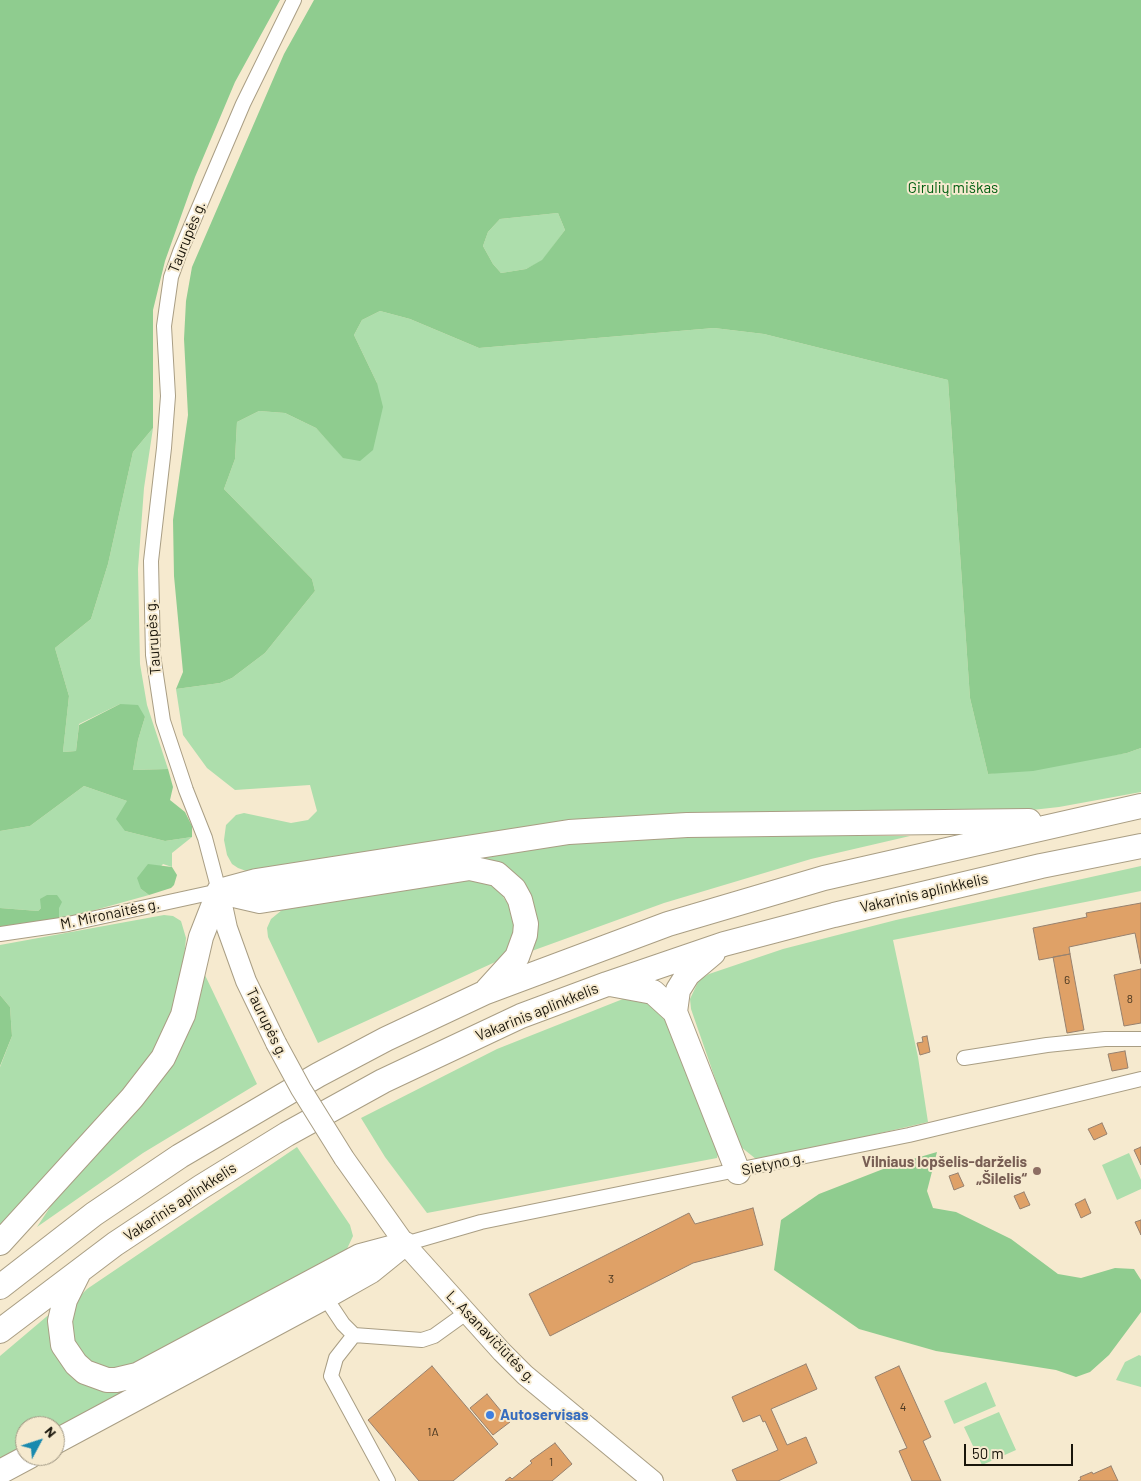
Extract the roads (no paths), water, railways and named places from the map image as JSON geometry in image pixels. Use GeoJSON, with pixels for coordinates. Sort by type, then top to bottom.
{"type":"FeatureCollection","features":[{"type":"Feature","properties":{"kind":"highway"},"geometry":{"type":"LineString","coordinates":[[0,1287],[94,1214],[180,1156],[318,1075],[386,1039],[486,992],[668,924],[824,878],[1141,806]]}},
{"type":"Feature","properties":{"kind":"highway"},"geometry":{"type":"LineString","coordinates":[[219,891],[256,881],[569,832],[687,824],[1073,821]]}},
{"type":"Feature","properties":{"kind":"highway","name":"Vakarinis aplinkkelis"},"geometry":{"type":"LineString","coordinates":[[0,1332],[115,1244],[201,1187],[287,1134],[383,1081],[521,1016],[724,944],[834,915],[1040,866],[1141,846]]}},
{"type":"Feature","properties":{"kind":"highway"},"geometry":{"type":"LineString","coordinates":[[219,891],[260,901],[470,868],[497,874],[514,889],[522,905],[526,924],[517,957],[486,992]]}},
{"type":"Feature","properties":{"kind":"highway"},"geometry":{"type":"LineString","coordinates":[[0,1242],[132,1098],[163,1058],[183,1015],[201,936],[219,891]]}},
{"type":"Feature","properties":{"kind":"highway"},"geometry":{"type":"LineString","coordinates":[[674,1012],[678,990],[688,974],[724,944]]}},
{"type":"Feature","properties":{"kind":"highway"},"geometry":{"type":"LineString","coordinates":[[607,984],[653,992],[674,1012],[738,1172]]}},
{"type":"Feature","properties":{"kind":"highway"},"geometry":{"type":"LineString","coordinates":[[78,1272],[65,1300],[60,1321],[63,1345],[76,1364],[86,1372],[106,1380],[116,1380],[137,1375],[360,1256],[405,1244]]}},
{"type":"Feature","properties":{"kind":"highway"},"geometry":{"type":"LineString","coordinates":[[65,1437],[371,1271],[405,1244]]}},
{"type":"Feature","properties":{"kind":"highway"},"geometry":{"type":"LineString","coordinates":[[0,1472],[15,1464]]}},
{"type":"Feature","properties":{"kind":"main road","name":"Taurupės g."},"geometry":{"type":"LineString","coordinates":[[219,891],[227,928],[246,981],[276,1043],[305,1097],[344,1158],[405,1244]]}},
{"type":"Feature","properties":{"kind":"main road","name":"L. Asanavičiūtės g."},"geometry":{"type":"LineString","coordinates":[[405,1244],[525,1376],[653,1481]]}},
{"type":"Feature","properties":{"kind":"street","name":"Taurupės g."},"geometry":{"type":"LineString","coordinates":[[219,891],[205,838],[186,790],[163,721],[152,655],[151,561],[168,396],[164,326],[171,277],[180,252],[254,81],[294,0]]}},
{"type":"Feature","properties":{"kind":"street","name":"M. Mironaitės g."},"geometry":{"type":"LineString","coordinates":[[0,934],[68,924],[219,891]]}},
{"type":"Feature","properties":{"kind":"street"},"geometry":{"type":"LineString","coordinates":[[964,1058],[1047,1045],[1105,1039],[1141,1039]]}},
{"type":"Feature","properties":{"kind":"street","name":"Sietyno g."},"geometry":{"type":"LineString","coordinates":[[405,1244],[481,1222],[738,1172],[909,1135],[1141,1079]]}},
{"type":"Feature","properties":{"kind":"street"},"geometry":{"type":"LineString","coordinates":[[325,1297],[343,1324],[354,1335],[422,1340],[434,1336],[466,1313]]}},
{"type":"Feature","properties":{"kind":"street"},"geometry":{"type":"LineString","coordinates":[[354,1335],[336,1358],[331,1376],[388,1481]]}},
{"type":"Feature","properties":{"kind":"place","name":"Vilniaus lopšelis-darželis „Šilelis“"},"geometry":{"type":"Point","coordinates":[1037,1171]}},
{"type":"Feature","properties":{"kind":"place","name":"Autoservisas"},"geometry":{"type":"Point","coordinates":[490,1415]}},
{"type":"Feature","properties":{"kind":"park label","name":"Girulių miškas"},"geometry":{"type":"Point","coordinates":[953,188]}}]}
